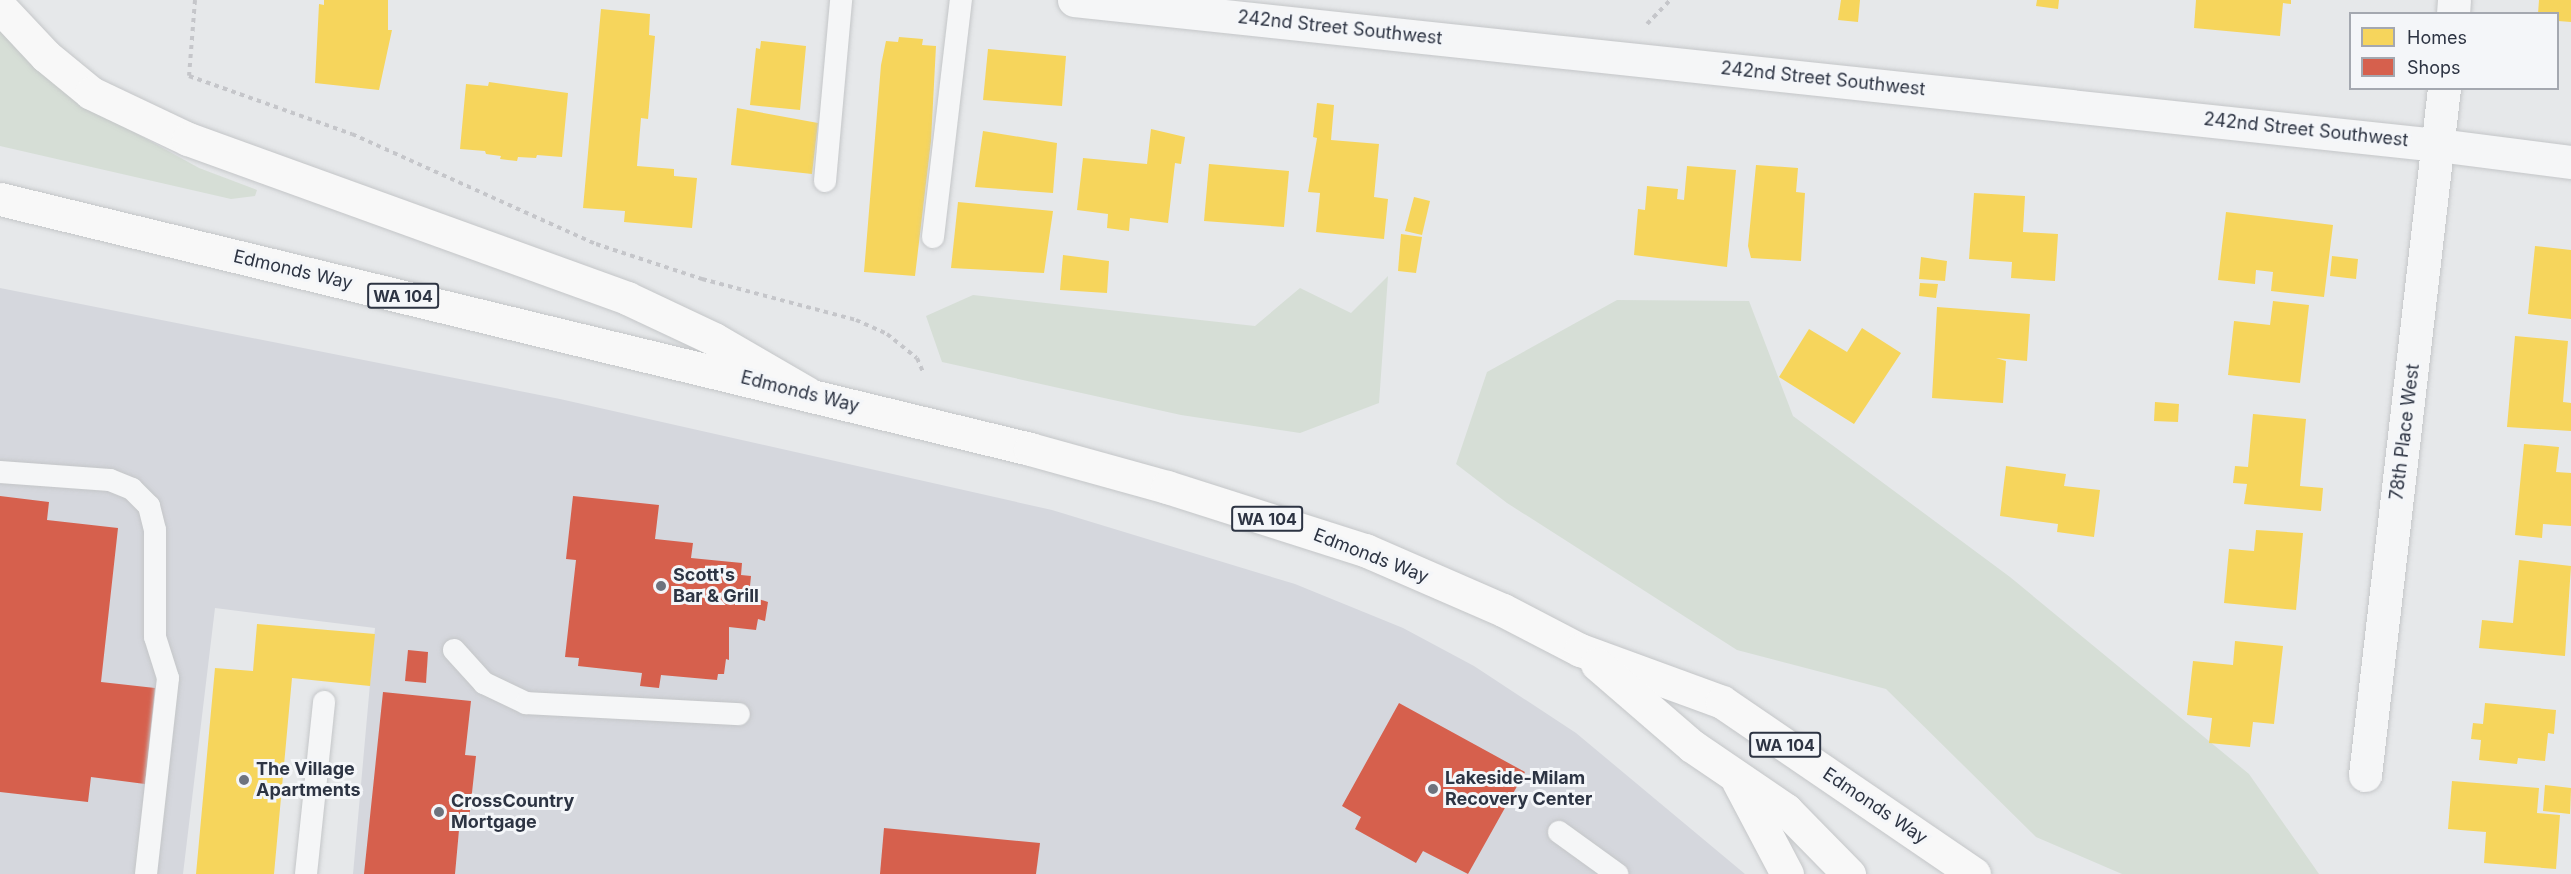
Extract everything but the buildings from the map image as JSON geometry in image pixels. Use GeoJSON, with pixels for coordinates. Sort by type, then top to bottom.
{"type":"FeatureCollection","features":[{"type":"Feature","properties":{"kind":"main road"},"geometry":{"type":"LineString","coordinates":[[0,7],[46,56],[91,93],[188,139],[627,298],[714,339],[807,393]]}},
{"type":"Feature","properties":{"kind":"main road","name":"Edmonds Way"},"geometry":{"type":"LineString","coordinates":[[0,200],[807,393],[1167,487],[1365,550],[1503,610],[1580,650],[1722,702],[1974,874]]}},
{"type":"Feature","properties":{"kind":"main road","name":"Edmonds Way"},"geometry":{"type":"LineString","coordinates":[[1580,650],[1692,746],[1786,810],[1849,874]]}},
{"type":"Feature","properties":{"kind":"main road"},"geometry":{"type":"LineString","coordinates":[[1732,772],[1787,874]]}},
{"type":"Feature","properties":{"kind":"street","name":"242nd Street Southwest"},"geometry":{"type":"LineString","coordinates":[[1074,0],[2438,145],[2571,162]]}},
{"type":"Feature","properties":{"kind":"street","name":"78th Place West"},"geometry":{"type":"LineString","coordinates":[[2365,775],[2444,90]]}},
{"type":"Feature","properties":{"kind":"lane"},"geometry":{"type":"LineString","coordinates":[[825,181],[841,0]]}},
{"type":"Feature","properties":{"kind":"lane"},"geometry":{"type":"LineString","coordinates":[[933,237],[961,0]]}},
{"type":"Feature","properties":{"kind":"lane"},"geometry":{"type":"LineString","coordinates":[[0,472],[110,480],[132,489],[149,506],[155,530],[155,637],[168,678],[146,874]]}},
{"type":"Feature","properties":{"kind":"lane"},"geometry":{"type":"LineString","coordinates":[[454,650],[484,683],[526,703],[739,714]]}},
{"type":"Feature","properties":{"kind":"lane"},"geometry":{"type":"LineString","coordinates":[[306,874],[324,702]]}},
{"type":"Feature","properties":{"kind":"lane"},"geometry":{"type":"LineString","coordinates":[[1559,832],[1617,874]]}},
{"type":"Feature","properties":{"kind":"path"},"geometry":{"type":"LineString","coordinates":[[195,0],[189,76],[352,134],[596,243],[702,279],[856,320],[887,334],[917,358],[923,372]]}},
{"type":"Feature","properties":{"kind":"shaded area"},"geometry":{"type":"Polygon","coordinates":[[[0,26],[83,104],[199,168],[257,190],[255,196],[231,199],[0,146],[0,26]]]}},
{"type":"Feature","properties":{"kind":"shaded area"},"geometry":{"type":"Polygon","coordinates":[[[1388,276],[1379,403],[1300,433],[1181,415],[942,362],[926,316],[973,295],[1255,326],[1300,288],[1351,313],[1388,276]]]}},
{"type":"Feature","properties":{"kind":"shaded area"},"geometry":{"type":"Polygon","coordinates":[[[0,288],[560,399],[1052,510],[1295,584],[1403,628],[1474,666],[1576,733],[1745,874],[353,874],[375,628],[215,608],[183,874],[0,874],[0,288]]]}},
{"type":"Feature","properties":{"kind":"shaded area"},"geometry":{"type":"Polygon","coordinates":[[[1617,300],[1749,301],[1793,416],[2010,577],[2249,774],[2319,874],[2122,874],[2036,837],[1886,689],[1737,650],[1507,503],[1456,464],[1487,372],[1617,300]]]}},
{"type":"Feature","properties":{"kind":"place","name":"Scott's Bar & Grill"},"geometry":{"type":"Point","coordinates":[661,586]}},
{"type":"Feature","properties":{"kind":"place","name":"The Village Apartments"},"geometry":{"type":"Point","coordinates":[244,780]}},
{"type":"Feature","properties":{"kind":"place","name":"Lakeside-Milam Recovery Center"},"geometry":{"type":"Point","coordinates":[1433,789]}},
{"type":"Feature","properties":{"kind":"place","name":"CrossCountry Mortgage"},"geometry":{"type":"Point","coordinates":[439,812]}}]}
